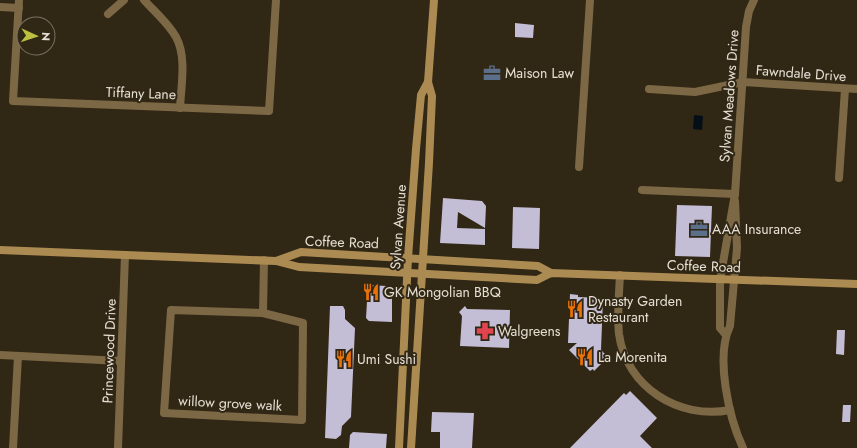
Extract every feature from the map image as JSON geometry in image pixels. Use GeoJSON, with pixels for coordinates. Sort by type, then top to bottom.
{"type":"FeatureCollection","features":[{"type":"Feature","properties":{"kind":"main road","name":"Sylvan Avenue"},"geometry":{"type":"LineString","coordinates":[[411,448],[432,96],[428,82],[434,0]]}},
{"type":"Feature","properties":{"kind":"main road","name":"Sylvan Avenue"},"geometry":{"type":"LineString","coordinates":[[399,448],[408,258],[421,95],[428,82]]}},
{"type":"Feature","properties":{"kind":"main road","name":"Coffee Road"},"geometry":{"type":"LineString","coordinates":[[0,250],[264,260],[276,261],[299,267],[537,280],[551,273]]}},
{"type":"Feature","properties":{"kind":"main road","name":"Coffee Road"},"geometry":{"type":"LineString","coordinates":[[276,261],[301,252],[538,266],[551,273],[857,284]]}},
{"type":"Feature","properties":{"kind":"street"},"geometry":{"type":"LineString","coordinates":[[108,14],[124,0]]}},
{"type":"Feature","properties":{"kind":"street"},"geometry":{"type":"LineString","coordinates":[[144,0],[172,31],[180,47],[182,57],[180,108]]}},
{"type":"Feature","properties":{"kind":"street","name":"Tiffany Lane"},"geometry":{"type":"LineString","coordinates":[[19,4],[13,101],[269,111],[276,0]]}},
{"type":"Feature","properties":{"kind":"street"},"geometry":{"type":"LineString","coordinates":[[579,166],[590,0]]}},
{"type":"Feature","properties":{"kind":"street","name":"Sylvan Meadows Drive"},"geometry":{"type":"LineString","coordinates":[[726,335],[720,328],[720,280],[734,194],[746,27],[749,11],[754,0]]}},
{"type":"Feature","properties":{"kind":"street"},"geometry":{"type":"LineString","coordinates":[[0,7],[19,4]]}},
{"type":"Feature","properties":{"kind":"street","name":"Fawndale Drive"},"geometry":{"type":"LineString","coordinates":[[649,89],[694,92],[743,82],[857,89]]}},
{"type":"Feature","properties":{"kind":"street"},"geometry":{"type":"LineString","coordinates":[[838,178],[845,89]]}},
{"type":"Feature","properties":{"kind":"street"},"geometry":{"type":"LineString","coordinates":[[642,190],[734,194]]}},
{"type":"Feature","properties":{"kind":"street","name":"Sylvan Meadows Drive"},"geometry":{"type":"LineString","coordinates":[[734,194],[737,248],[730,326],[726,335],[725,379],[730,410],[743,448]]}},
{"type":"Feature","properties":{"kind":"street","name":"Princewood Drive"},"geometry":{"type":"LineString","coordinates":[[118,448],[125,255]]}},
{"type":"Feature","properties":{"kind":"street"},"geometry":{"type":"LineString","coordinates":[[263,313],[264,260]]}},
{"type":"Feature","properties":{"kind":"street"},"geometry":{"type":"LineString","coordinates":[[620,275],[619,334],[626,359],[641,381],[660,398],[683,408],[708,412],[730,410]]}},
{"type":"Feature","properties":{"kind":"street","name":"willow grove walk"},"geometry":{"type":"LineString","coordinates":[[171,310],[263,313],[303,323],[302,420],[164,412],[171,310]]}},
{"type":"Feature","properties":{"kind":"street"},"geometry":{"type":"LineString","coordinates":[[0,355],[121,361]]}},
{"type":"Feature","properties":{"kind":"street"},"geometry":{"type":"LineString","coordinates":[[13,448],[18,356]]}},
{"type":"Feature","properties":{"kind":"shaded area"},"geometry":{"type":"Polygon","coordinates":[[[694,115],[703,116],[702,130],[693,129],[694,115]]]}},
{"type":"Feature","properties":{"kind":"building"},"geometry":{"type":"Polygon","coordinates":[[[515,23],[534,25],[533,38],[515,37],[515,23]]]}},
{"type":"Feature","properties":{"kind":"building"},"geometry":{"type":"Polygon","coordinates":[[[443,198],[482,201],[486,206],[485,228],[458,212],[457,228],[485,229],[485,245],[440,243],[443,198]]]}},
{"type":"Feature","properties":{"kind":"building"},"geometry":{"type":"Polygon","coordinates":[[[677,205],[712,206],[710,257],[675,256],[677,205]]]}},
{"type":"Feature","properties":{"kind":"building"},"geometry":{"type":"Polygon","coordinates":[[[513,207],[540,208],[539,249],[512,248],[513,207]]]}},
{"type":"Feature","properties":{"kind":"building"},"geometry":{"type":"Polygon","coordinates":[[[368,285],[387,286],[387,288],[392,288],[392,322],[369,321],[366,318],[368,285]]]}},
{"type":"Feature","properties":{"kind":"building"},"geometry":{"type":"Polygon","coordinates":[[[570,294],[578,295],[578,297],[603,298],[601,350],[608,357],[594,371],[593,369],[590,371],[569,350],[577,343],[568,343],[570,294]]]}},
{"type":"Feature","properties":{"kind":"building"},"geometry":{"type":"Polygon","coordinates":[[[330,306],[343,306],[345,310],[345,319],[355,328],[351,417],[342,426],[341,435],[336,439],[325,438],[330,306]]]}},
{"type":"Feature","properties":{"kind":"building","name":"Walgreens"},"geometry":{"type":"Polygon","coordinates":[[[465,306],[467,309],[510,310],[509,348],[460,346],[462,316],[459,312],[465,306]]]}},
{"type":"Feature","properties":{"kind":"building"},"geometry":{"type":"Polygon","coordinates":[[[837,330],[845,330],[844,355],[836,354],[837,330]]]}},
{"type":"Feature","properties":{"kind":"building"},"geometry":{"type":"Polygon","coordinates":[[[630,391],[657,418],[640,436],[652,448],[570,448],[624,393],[626,395],[630,391]]]}},
{"type":"Feature","properties":{"kind":"building"},"geometry":{"type":"Polygon","coordinates":[[[843,405],[851,405],[850,422],[842,422],[843,405]]]}},
{"type":"Feature","properties":{"kind":"building"},"geometry":{"type":"Polygon","coordinates":[[[432,412],[474,413],[472,448],[440,448],[440,432],[431,432],[432,412]]]}},
{"type":"Feature","properties":{"kind":"building"},"geometry":{"type":"Polygon","coordinates":[[[353,432],[387,434],[386,448],[349,448],[350,435],[353,432]]]}},
{"type":"Feature","properties":{"kind":"place","name":"Maison Law"},"geometry":{"type":"Point","coordinates":[492,73]}},
{"type":"Feature","properties":{"kind":"place","name":"AAA Insurance"},"geometry":{"type":"Point","coordinates":[699,229]}},
{"type":"Feature","properties":{"kind":"place","name":"GK Mongolian BBQ"},"geometry":{"type":"Point","coordinates":[371,292]}},
{"type":"Feature","properties":{"kind":"place","name":"Dynasty Garden Restaurant"},"geometry":{"type":"Point","coordinates":[575,309]}},
{"type":"Feature","properties":{"kind":"place","name":"Walgreens"},"geometry":{"type":"Point","coordinates":[485,331]}},
{"type":"Feature","properties":{"kind":"place","name":"La Morenita"},"geometry":{"type":"Point","coordinates":[585,357]}},
{"type":"Feature","properties":{"kind":"place","name":"Umi Sushi"},"geometry":{"type":"Point","coordinates":[344,359]}}]}
